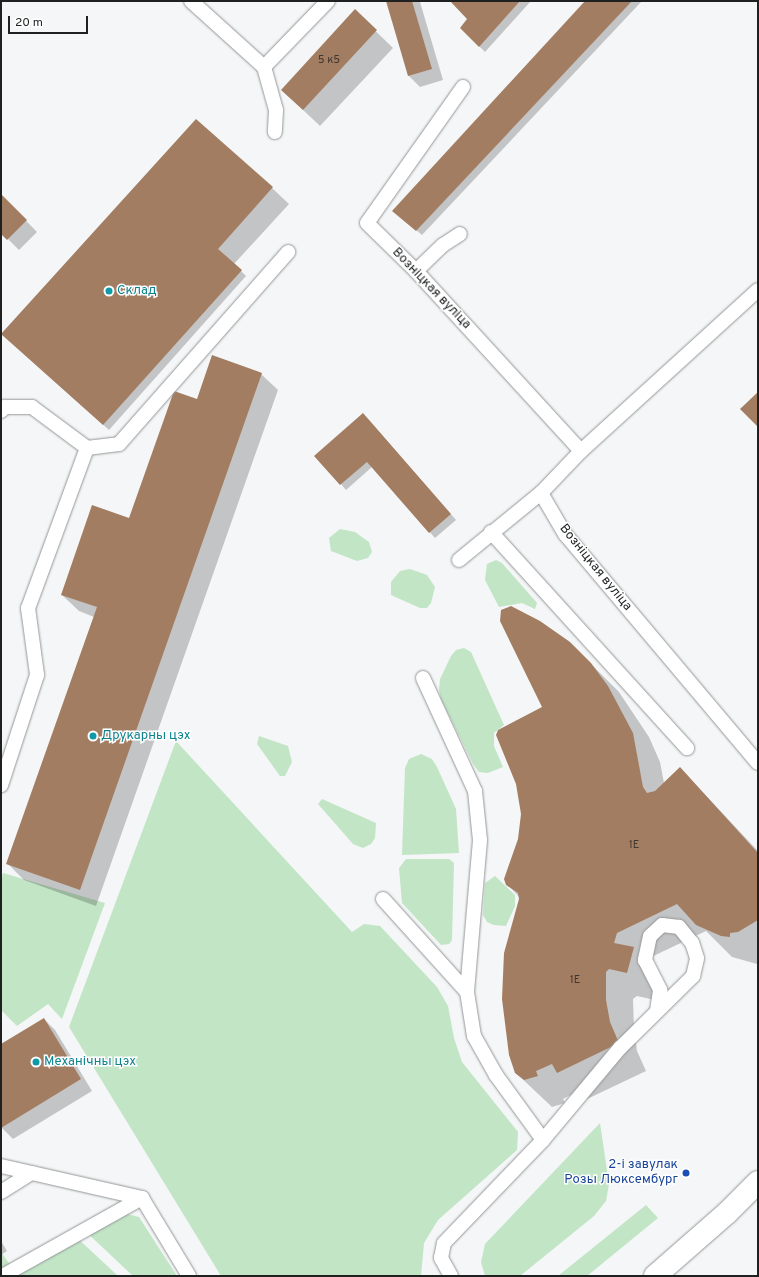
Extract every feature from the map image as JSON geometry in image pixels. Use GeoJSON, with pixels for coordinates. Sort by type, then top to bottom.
{"type":"FeatureCollection","features":[{"type":"Feature","properties":{"kind":"main road"},"geometry":{"type":"LineString","coordinates":[[655,1276],[727,1213],[758,1182]]}},
{"type":"Feature","properties":{"kind":"lane"},"geometry":{"type":"LineString","coordinates":[[192,1],[264,67],[276,110],[275,132]]}},
{"type":"Feature","properties":{"kind":"lane"},"geometry":{"type":"LineString","coordinates":[[264,67],[328,1]]}},
{"type":"Feature","properties":{"kind":"lane","name":"Возніцкая вуліца"},"geometry":{"type":"LineString","coordinates":[[463,87],[367,222],[379,237],[416,271],[582,451]]}},
{"type":"Feature","properties":{"kind":"lane"},"geometry":{"type":"LineString","coordinates":[[416,271],[443,245],[460,234]]}},
{"type":"Feature","properties":{"kind":"lane"},"geometry":{"type":"LineString","coordinates":[[1,411],[5,407],[32,407],[87,448],[119,444],[288,252]]}},
{"type":"Feature","properties":{"kind":"lane"},"geometry":{"type":"LineString","coordinates":[[459,560],[491,532],[541,493],[582,451],[758,290]]}},
{"type":"Feature","properties":{"kind":"lane"},"geometry":{"type":"LineString","coordinates":[[1,785],[37,675],[28,608],[87,448]]}},
{"type":"Feature","properties":{"kind":"lane","name":"Возніцкая вуліца"},"geometry":{"type":"LineString","coordinates":[[541,493],[565,534],[758,763]]}},
{"type":"Feature","properties":{"kind":"lane"},"geometry":{"type":"LineString","coordinates":[[491,532],[687,748]]}},
{"type":"Feature","properties":{"kind":"lane"},"geometry":{"type":"LineString","coordinates":[[423,678],[475,791],[480,840],[467,992],[474,1036],[496,1074],[543,1140]]}},
{"type":"Feature","properties":{"kind":"lane"},"geometry":{"type":"LineString","coordinates":[[383,900],[467,992]]}},
{"type":"Feature","properties":{"kind":"lane"},"geometry":{"type":"LineString","coordinates":[[451,1276],[441,1258],[444,1242],[543,1140],[620,1048],[693,976],[697,958],[692,943],[679,927],[662,925],[650,936],[644,960],[660,990],[657,1011]]}},
{"type":"Feature","properties":{"kind":"lane"},"geometry":{"type":"LineString","coordinates":[[1,1166],[142,1198],[189,1276]]}},
{"type":"Feature","properties":{"kind":"lane"},"geometry":{"type":"LineString","coordinates":[[1,1192],[32,1173]]}},
{"type":"Feature","properties":{"kind":"lane"},"geometry":{"type":"LineString","coordinates":[[6,1274],[142,1198]]}},
{"type":"Feature","properties":{"kind":"green space"},"geometry":{"type":"Polygon","coordinates":[[[340,529],[355,532],[369,542],[372,552],[368,558],[357,561],[331,551],[329,538],[340,529]]]}},
{"type":"Feature","properties":{"kind":"green space"},"geometry":{"type":"Polygon","coordinates":[[[496,560],[502,563],[537,603],[535,609],[522,603],[499,607],[485,580],[487,564],[496,560]]]}},
{"type":"Feature","properties":{"kind":"green space"},"geometry":{"type":"Polygon","coordinates":[[[410,569],[427,575],[435,587],[431,603],[427,608],[420,608],[391,595],[391,582],[400,571],[410,569]]]}},
{"type":"Feature","properties":{"kind":"green space"},"geometry":{"type":"Polygon","coordinates":[[[464,648],[471,652],[504,725],[494,733],[494,746],[503,767],[488,773],[479,772],[473,764],[441,699],[439,690],[440,679],[451,656],[456,650],[464,648]]]}},
{"type":"Feature","properties":{"kind":"green space"},"geometry":{"type":"Polygon","coordinates":[[[259,736],[288,746],[292,762],[285,776],[280,776],[257,744],[259,736]]]}},
{"type":"Feature","properties":{"kind":"green space"},"geometry":{"type":"Polygon","coordinates":[[[176,741],[352,932],[364,924],[380,926],[437,987],[448,1006],[454,1038],[462,1062],[518,1132],[517,1150],[438,1220],[424,1243],[421,1276],[221,1276],[69,1027],[176,741]]]}},
{"type":"Feature","properties":{"kind":"green space"},"geometry":{"type":"Polygon","coordinates":[[[421,754],[432,759],[456,809],[459,853],[402,855],[405,768],[409,759],[421,754]]]}},
{"type":"Feature","properties":{"kind":"green space"},"geometry":{"type":"Polygon","coordinates":[[[322,799],[376,823],[375,838],[371,844],[363,848],[353,844],[318,804],[322,799]]]}},
{"type":"Feature","properties":{"kind":"green space"},"geometry":{"type":"Polygon","coordinates":[[[406,859],[449,859],[454,863],[452,940],[449,944],[441,945],[402,903],[399,868],[406,859]]]}},
{"type":"Feature","properties":{"kind":"green space"},"geometry":{"type":"Polygon","coordinates":[[[3,873],[105,903],[62,1019],[48,1004],[17,1026],[1,1010],[1,879],[3,873]]]}},
{"type":"Feature","properties":{"kind":"green space"},"geometry":{"type":"Polygon","coordinates":[[[495,876],[515,895],[515,906],[506,926],[494,925],[487,922],[483,915],[485,883],[495,876]]]}},
{"type":"Feature","properties":{"kind":"green space"},"geometry":{"type":"Polygon","coordinates":[[[600,1123],[609,1184],[606,1201],[594,1216],[520,1276],[485,1276],[481,1262],[485,1244],[600,1123]]]}},
{"type":"Feature","properties":{"kind":"green space"},"geometry":{"type":"Polygon","coordinates":[[[646,1205],[658,1218],[587,1276],[558,1276],[646,1205]]]}},
{"type":"Feature","properties":{"kind":"green space"},"geometry":{"type":"Polygon","coordinates":[[[127,1214],[139,1217],[177,1276],[133,1276],[84,1230],[127,1214]]]}},
{"type":"Feature","properties":{"kind":"green space"},"geometry":{"type":"Polygon","coordinates":[[[74,1235],[118,1276],[1,1276],[1,1252],[11,1266],[74,1235]]]}},
{"type":"Feature","properties":{"kind":"building"},"geometry":{"type":"Polygon","coordinates":[[[386,1],[412,1],[432,69],[408,76],[386,1]]]}},
{"type":"Feature","properties":{"kind":"building"},"geometry":{"type":"Polygon","coordinates":[[[450,1],[520,1],[479,47],[460,28],[467,19],[450,1]]]}},
{"type":"Feature","properties":{"kind":"building"},"geometry":{"type":"Polygon","coordinates":[[[585,1],[632,1],[416,231],[392,211],[585,1]]]}},
{"type":"Feature","properties":{"kind":"building"},"geometry":{"type":"Polygon","coordinates":[[[355,9],[377,30],[303,110],[281,90],[355,9]]]}},
{"type":"Feature","properties":{"kind":"building","name":"Склад"},"geometry":{"type":"Polygon","coordinates":[[[196,119],[273,187],[218,249],[242,270],[103,425],[1,334],[196,119]]]}},
{"type":"Feature","properties":{"kind":"building"},"geometry":{"type":"Polygon","coordinates":[[[1,194],[27,220],[7,240],[1,234],[1,194]]]}},
{"type":"Feature","properties":{"kind":"building","name":"Друкарны цэх"},"geometry":{"type":"Polygon","coordinates":[[[212,355],[262,373],[80,890],[6,864],[97,607],[61,595],[92,505],[129,518],[174,391],[197,399],[212,355]]]}},
{"type":"Feature","properties":{"kind":"building"},"geometry":{"type":"Polygon","coordinates":[[[758,392],[758,427],[740,409],[758,392]]]}},
{"type":"Feature","properties":{"kind":"building"},"geometry":{"type":"Polygon","coordinates":[[[363,413],[451,514],[429,533],[367,462],[340,485],[314,456],[363,413]]]}},
{"type":"Feature","properties":{"kind":"building"},"geometry":{"type":"Polygon","coordinates":[[[511,606],[540,621],[570,642],[591,663],[608,686],[633,733],[643,787],[647,793],[655,791],[680,767],[758,853],[758,920],[738,932],[730,933],[730,937],[721,936],[696,925],[677,904],[617,933],[614,943],[634,947],[627,973],[609,969],[606,972],[606,1000],[610,1022],[619,1043],[557,1073],[552,1064],[536,1071],[538,1076],[524,1080],[515,1073],[509,1055],[502,999],[504,953],[519,899],[518,893],[506,885],[504,879],[518,839],[521,814],[516,784],[496,735],[498,730],[542,707],[500,621],[501,610],[511,606]]]}},
{"type":"Feature","properties":{"kind":"building","name":"Механічны цэх"},"geometry":{"type":"Polygon","coordinates":[[[44,1018],[81,1079],[1,1128],[1,1044],[44,1018]]]}},
{"type":"Feature","properties":{"kind":"place","name":"Склад"},"geometry":{"type":"Point","coordinates":[109,291]}},
{"type":"Feature","properties":{"kind":"place","name":"Друкарны цэх"},"geometry":{"type":"Point","coordinates":[93,736]}},
{"type":"Feature","properties":{"kind":"place","name":"Механічны цэх"},"geometry":{"type":"Point","coordinates":[36,1062]}},
{"type":"Feature","properties":{"kind":"place","name":"2-і завулак Розы Люксембург"},"geometry":{"type":"Point","coordinates":[686,1173]}}]}
